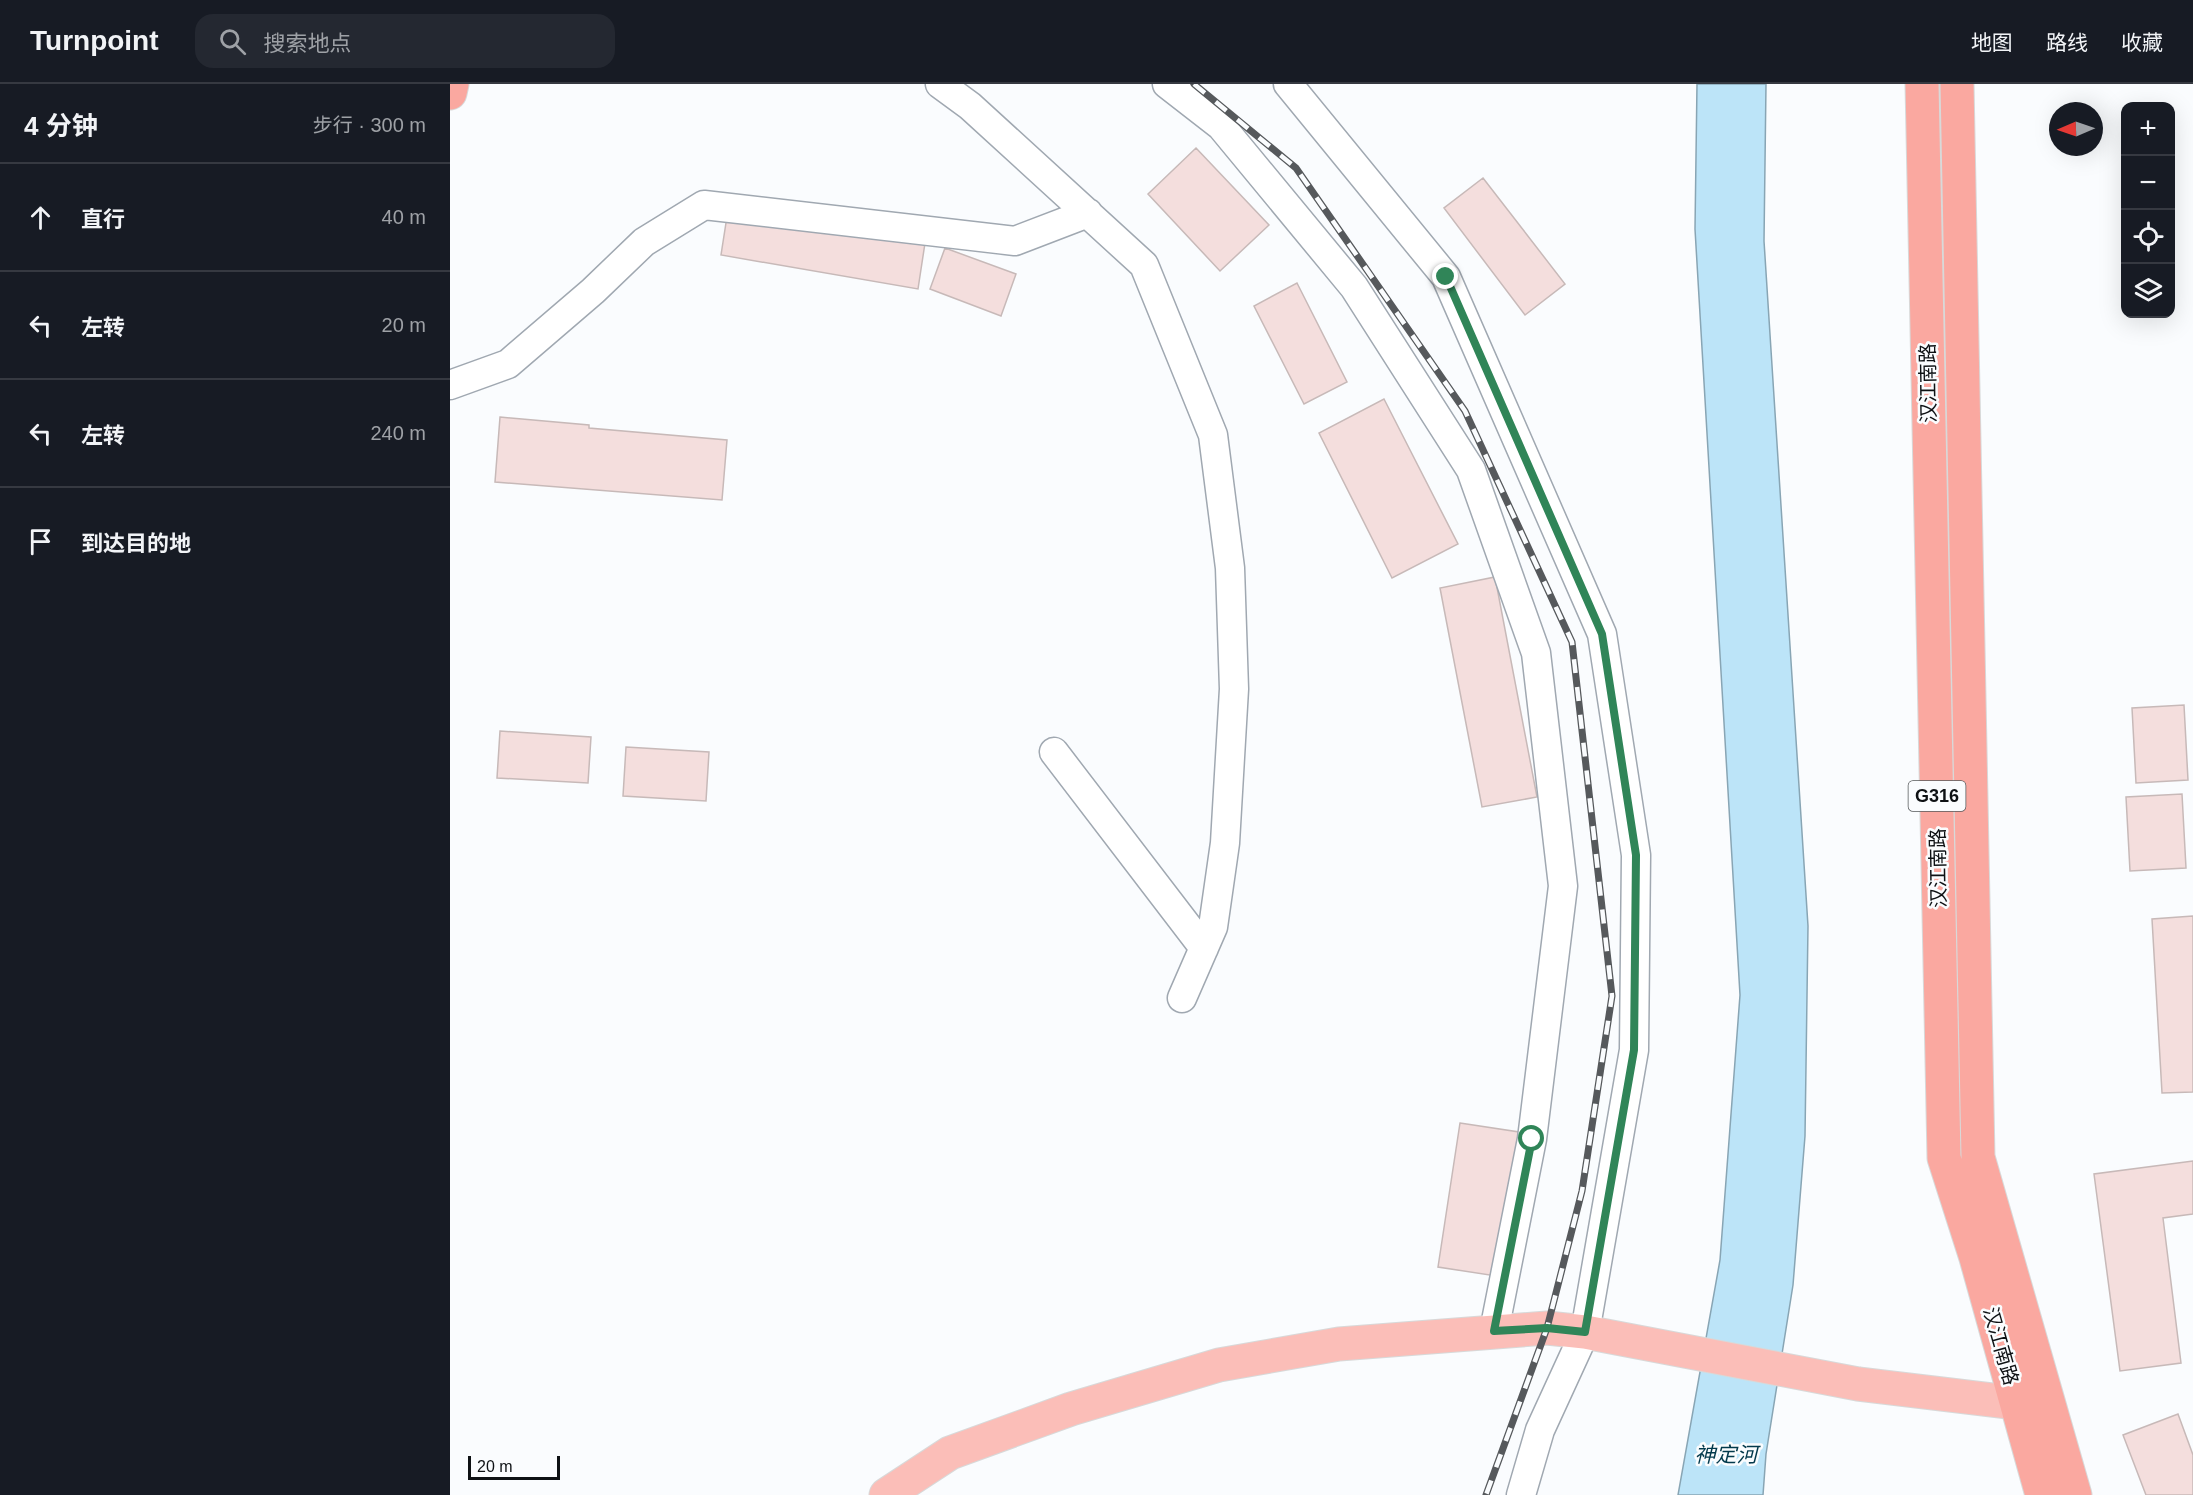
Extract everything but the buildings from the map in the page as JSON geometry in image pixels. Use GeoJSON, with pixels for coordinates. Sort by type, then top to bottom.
{"type":"FeatureCollection","features":[{"type":"Feature","properties":{"kind":"highway"},"geometry":{"type":"LineString","coordinates":[[450,93],[452,84]]}},
{"type":"Feature","properties":{"kind":"highway","name":"汉江南路"},"geometry":{"type":"LineString","coordinates":[[1922,84],[1944,1158],[1976,1258],[2042,1495]]}},
{"type":"Feature","properties":{"kind":"highway","name":"汉江南路"},"geometry":{"type":"LineString","coordinates":[[1957,84],[1978,1157],[2075,1495]]}},
{"type":"Feature","properties":{"kind":"main road"},"geometry":{"type":"LineString","coordinates":[[886,1495],[950,1453],[1071,1409],[1218,1365],[1339,1344],[1494,1331],[1547,1328],[1585,1332],[1858,1384],[2017,1404],[2051,1411]]}},
{"type":"Feature","properties":{"kind":"street"},"geometry":{"type":"LineString","coordinates":[[940,84],[970,106],[1144,265],[1213,435],[1230,568],[1234,689],[1225,843],[1213,927],[1182,998]]}},
{"type":"Feature","properties":{"kind":"street"},"geometry":{"type":"LineString","coordinates":[[1167,84],[1221,126],[1354,288],[1471,470],[1536,653],[1563,886],[1532,1139],[1494,1331]]}},
{"type":"Feature","properties":{"kind":"street"},"geometry":{"type":"LineString","coordinates":[[1288,84],[1446,277],[1602,634],[1636,855],[1634,1050],[1585,1332],[1540,1430],[1521,1495]]}},
{"type":"Feature","properties":{"kind":"street"},"geometry":{"type":"LineString","coordinates":[[450,385],[508,364],[593,291],[644,242],[704,205],[1015,241],[1088,213]]}},
{"type":"Feature","properties":{"kind":"street"},"geometry":{"type":"LineString","coordinates":[[1054,752],[1204,948]]}},
{"type":"Feature","properties":{"kind":"water","name":"神定河"},"geometry":{"type":"Polygon","coordinates":[[[1697,84],[1766,84],[1764,241],[1808,926],[1805,1136],[1793,1285],[1766,1454],[1763,1495],[1678,1495],[1720,1260],[1740,995],[1695,229],[1697,84]]]}},
{"type":"Feature","properties":{"kind":"railway"},"geometry":{"type":"LineString","coordinates":[[1194,84],[1296,168],[1465,411],[1572,642],[1612,996],[1582,1191],[1547,1328],[1486,1495]]}},
{"type":"Feature","properties":{"kind":"route"},"geometry":{"type":"LineString","coordinates":[[1446,277],[1602,634],[1636,855],[1634,1050],[1585,1332],[1547,1328],[1494,1331],[1532,1139]]}}]}
